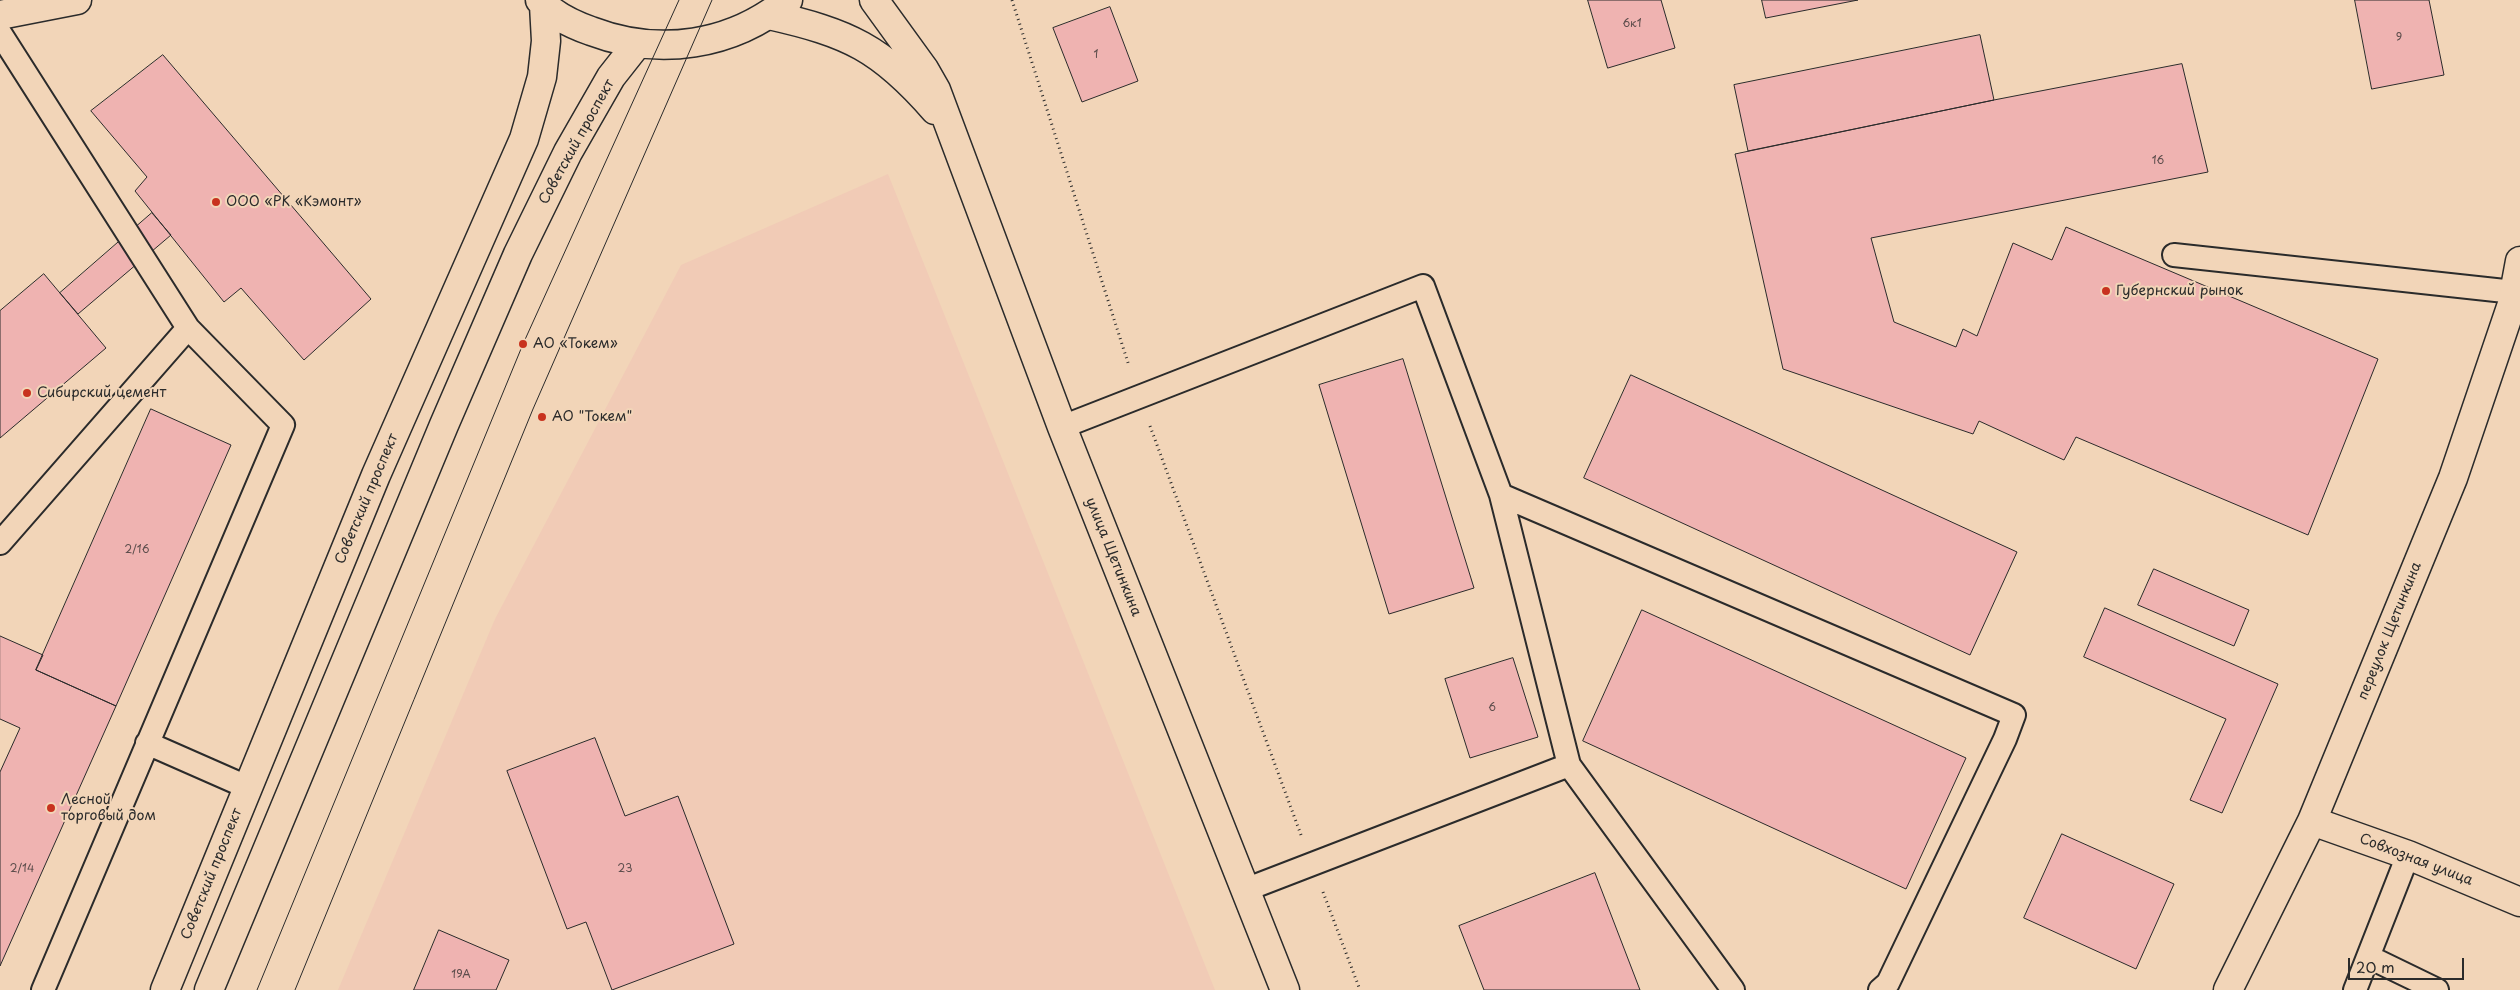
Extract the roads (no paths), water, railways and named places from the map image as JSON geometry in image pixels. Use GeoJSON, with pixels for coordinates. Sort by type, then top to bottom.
{"type":"FeatureCollection","features":[{"type":"Feature","properties":{"kind":"street"},"geometry":{"type":"LineString","coordinates":[[0,15],[77,0]]}},
{"type":"Feature","properties":{"kind":"street","name":"улица Щетинкина"},"geometry":{"type":"LineString","coordinates":[[874,0],[924,69],[936,90],[946,123],[1062,427],[1285,990]]}},
{"type":"Feature","properties":{"kind":"street"},"geometry":{"type":"LineString","coordinates":[[542,2],[574,25],[608,38],[658,46],[692,44],[746,28],[778,8],[811,25],[841,35],[873,50],[895,68],[946,123]]}},
{"type":"Feature","properties":{"kind":"street","name":"Советский проспект"},"geometry":{"type":"LineString","coordinates":[[165,990],[376,475],[524,139],[542,77],[546,41],[542,2]]}},
{"type":"Feature","properties":{"kind":"street","name":"Советский проспект"},"geometry":{"type":"LineString","coordinates":[[209,990],[440,434],[518,254],[568,152],[611,77],[637,44]]}},
{"type":"Feature","properties":{"kind":"street","name":"переулок Щетинкина"},"geometry":{"type":"LineString","coordinates":[[2228,990],[2312,821],[2453,478],[2494,360],[2514,292],[2520,261]]}},
{"type":"Feature","properties":{"kind":"street","name":"Совхозная улица"},"geometry":{"type":"LineString","coordinates":[[2312,821],[2408,855],[2520,902]]}},
{"type":"Feature","properties":{"kind":"lane"},"geometry":{"type":"LineString","coordinates":[[0,33],[188,328],[283,425],[43,990]]}},
{"type":"Feature","properties":{"kind":"lane"},"geometry":{"type":"LineString","coordinates":[[2174,255],[2514,292]]}},
{"type":"Feature","properties":{"kind":"lane"},"geometry":{"type":"LineString","coordinates":[[1062,427],[1423,286],[1501,495],[1569,765],[1733,990]]}},
{"type":"Feature","properties":{"kind":"lane"},"geometry":{"type":"LineString","coordinates":[[0,543],[188,328]]}},
{"type":"Feature","properties":{"kind":"lane"},"geometry":{"type":"LineString","coordinates":[[1501,495],[2014,715],[2006,739],[1888,983],[1880,990]]}},
{"type":"Feature","properties":{"kind":"lane"},"geometry":{"type":"LineString","coordinates":[[148,743],[247,787]]}},
{"type":"Feature","properties":{"kind":"lane"},"geometry":{"type":"LineString","coordinates":[[1245,890],[1569,765]]}},
{"type":"Feature","properties":{"kind":"lane"},"geometry":{"type":"LineString","coordinates":[[2355,990],[2408,855]]}},
{"type":"Feature","properties":{"kind":"lane"},"geometry":{"type":"LineString","coordinates":[[2369,957],[2437,990]]}},
{"type":"Feature","properties":{"kind":"tram line"},"geometry":{"type":"LineString","coordinates":[[257,990],[523,344],[679,0]]}},
{"type":"Feature","properties":{"kind":"tram line"},"geometry":{"type":"LineString","coordinates":[[295,990],[533,409],[712,0]]}},
{"type":"Feature","properties":{"kind":"place","name":"ООО «РК «Кэмонт»"},"geometry":{"type":"Point","coordinates":[216,202]}},
{"type":"Feature","properties":{"kind":"place","name":"Губернский рынок"},"geometry":{"type":"Point","coordinates":[2106,291]}},
{"type":"Feature","properties":{"kind":"place","name":"АО «Токем»"},"geometry":{"type":"Point","coordinates":[523,344]}},
{"type":"Feature","properties":{"kind":"place","name":"Сибирский цемент"},"geometry":{"type":"Point","coordinates":[27,393]}},
{"type":"Feature","properties":{"kind":"place","name":"АО \"Токем\""},"geometry":{"type":"Point","coordinates":[542,417]}},
{"type":"Feature","properties":{"kind":"place","name":"Лесной торговый дом"},"geometry":{"type":"Point","coordinates":[51,808]}}]}
